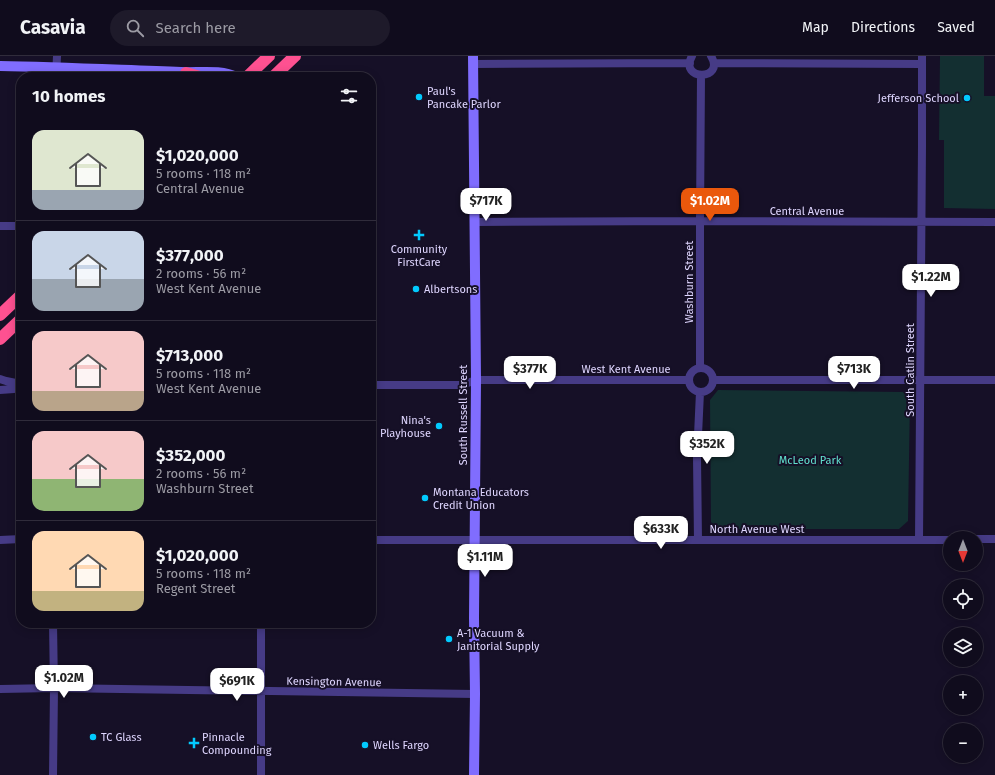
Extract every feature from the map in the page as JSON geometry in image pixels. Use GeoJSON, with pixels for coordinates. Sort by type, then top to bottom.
{"type":"FeatureCollection","features":[{"type":"Feature","properties":{"kind":"highway"},"geometry":{"type":"LineString","coordinates":[[252,72],[269,56]]}},
{"type":"Feature","properties":{"kind":"highway"},"geometry":{"type":"LineString","coordinates":[[279,72],[295,56]]}},
{"type":"Feature","properties":{"kind":"highway"},"geometry":{"type":"LineString","coordinates":[[0,315],[16,300]]}},
{"type":"Feature","properties":{"kind":"highway"},"geometry":{"type":"LineString","coordinates":[[0,339],[16,324]]}},
{"type":"Feature","properties":{"kind":"main road","name":"South Russell Street"},"geometry":{"type":"LineString","coordinates":[[473,60],[476,380],[474,775]]}},
{"type":"Feature","properties":{"kind":"main road"},"geometry":{"type":"LineString","coordinates":[[0,66],[56,72]]}},
{"type":"Feature","properties":{"kind":"street"},"geometry":{"type":"LineString","coordinates":[[56,72],[57,56]]}},
{"type":"Feature","properties":{"kind":"street"},"geometry":{"type":"LineString","coordinates":[[473,60],[491,64],[691,60],[691,70],[694,73],[701,75],[706,75],[710,72],[712,69],[712,60],[922,60]]}},
{"type":"Feature","properties":{"kind":"street","name":"South Catlin Street"},"geometry":{"type":"LineString","coordinates":[[919,540],[922,60]]}},
{"type":"Feature","properties":{"kind":"street","name":"Washburn Street"},"geometry":{"type":"LineString","coordinates":[[700,368],[701,75]]}},
{"type":"Feature","properties":{"kind":"street","name":"Central Avenue"},"geometry":{"type":"LineString","coordinates":[[475,222],[995,222]]}},
{"type":"Feature","properties":{"kind":"street"},"geometry":{"type":"LineString","coordinates":[[0,226],[16,226]]}},
{"type":"Feature","properties":{"kind":"street"},"geometry":{"type":"LineString","coordinates":[[696,368],[700,368],[705,368],[708,370],[713,380],[709,389],[700,392],[690,386],[689,380],[690,374],[696,368]]}},
{"type":"Feature","properties":{"kind":"street"},"geometry":{"type":"LineString","coordinates":[[0,379],[16,384]]}},
{"type":"Feature","properties":{"kind":"street","name":"West Kent Avenue"},"geometry":{"type":"LineString","coordinates":[[376,385],[462,386],[476,380],[689,380]]}},
{"type":"Feature","properties":{"kind":"street"},"geometry":{"type":"LineString","coordinates":[[713,380],[995,380]]}},
{"type":"Feature","properties":{"kind":"street"},"geometry":{"type":"LineString","coordinates":[[0,390],[16,389]]}},
{"type":"Feature","properties":{"kind":"street"},"geometry":{"type":"LineString","coordinates":[[698,540],[697,458],[700,392]]}},
{"type":"Feature","properties":{"kind":"street"},"geometry":{"type":"LineString","coordinates":[[0,540],[16,539]]}},
{"type":"Feature","properties":{"kind":"street"},"geometry":{"type":"LineString","coordinates":[[983,540],[995,539]]}},
{"type":"Feature","properties":{"kind":"street","name":"North Avenue West"},"geometry":{"type":"LineString","coordinates":[[376,540],[943,540]]}},
{"type":"Feature","properties":{"kind":"street"},"geometry":{"type":"LineString","coordinates":[[53,628],[53,775]]}},
{"type":"Feature","properties":{"kind":"street"},"geometry":{"type":"LineString","coordinates":[[261,628],[261,775]]}},
{"type":"Feature","properties":{"kind":"street","name":"Kensington Avenue"},"geometry":{"type":"LineString","coordinates":[[0,689],[54,688],[475,694]]}},
{"type":"Feature","properties":{"kind":"green space","name":"Jefferson School"},"geometry":{"type":"Polygon","coordinates":[[[940,56],[984,56],[984,96],[995,96],[995,209],[944,208],[944,140],[939,140],[940,56]]]}},
{"type":"Feature","properties":{"kind":"green space","name":"McLeod Park"},"geometry":{"type":"Polygon","coordinates":[[[718,390],[903,392],[910,398],[908,521],[899,529],[719,529],[711,522],[710,400],[718,390]]]}},
{"type":"Feature","properties":{"kind":"place","name":"Paul's Pancake Parlor"},"geometry":{"type":"Point","coordinates":[419,97]}},
{"type":"Feature","properties":{"kind":"place","name":"Jefferson School"},"geometry":{"type":"Point","coordinates":[967,98]}},
{"type":"Feature","properties":{"kind":"place","name":"Community FirstCare"},"geometry":{"type":"Point","coordinates":[419,235]}},
{"type":"Feature","properties":{"kind":"place","name":"Albertsons"},"geometry":{"type":"Point","coordinates":[416,289]}},
{"type":"Feature","properties":{"kind":"place","name":"Nina's Playhouse"},"geometry":{"type":"Point","coordinates":[439,426]}},
{"type":"Feature","properties":{"kind":"place","name":"Montana Educators Credit Union"},"geometry":{"type":"Point","coordinates":[425,498]}},
{"type":"Feature","properties":{"kind":"place","name":"A-1 Vacuum & Janitorial Supply"},"geometry":{"type":"Point","coordinates":[449,639]}},
{"type":"Feature","properties":{"kind":"place","name":"TC Glass"},"geometry":{"type":"Point","coordinates":[93,737]}},
{"type":"Feature","properties":{"kind":"place","name":"Pinnacle Compounding"},"geometry":{"type":"Point","coordinates":[194,743]}},
{"type":"Feature","properties":{"kind":"place","name":"Wells Fargo"},"geometry":{"type":"Point","coordinates":[365,745]}}]}
